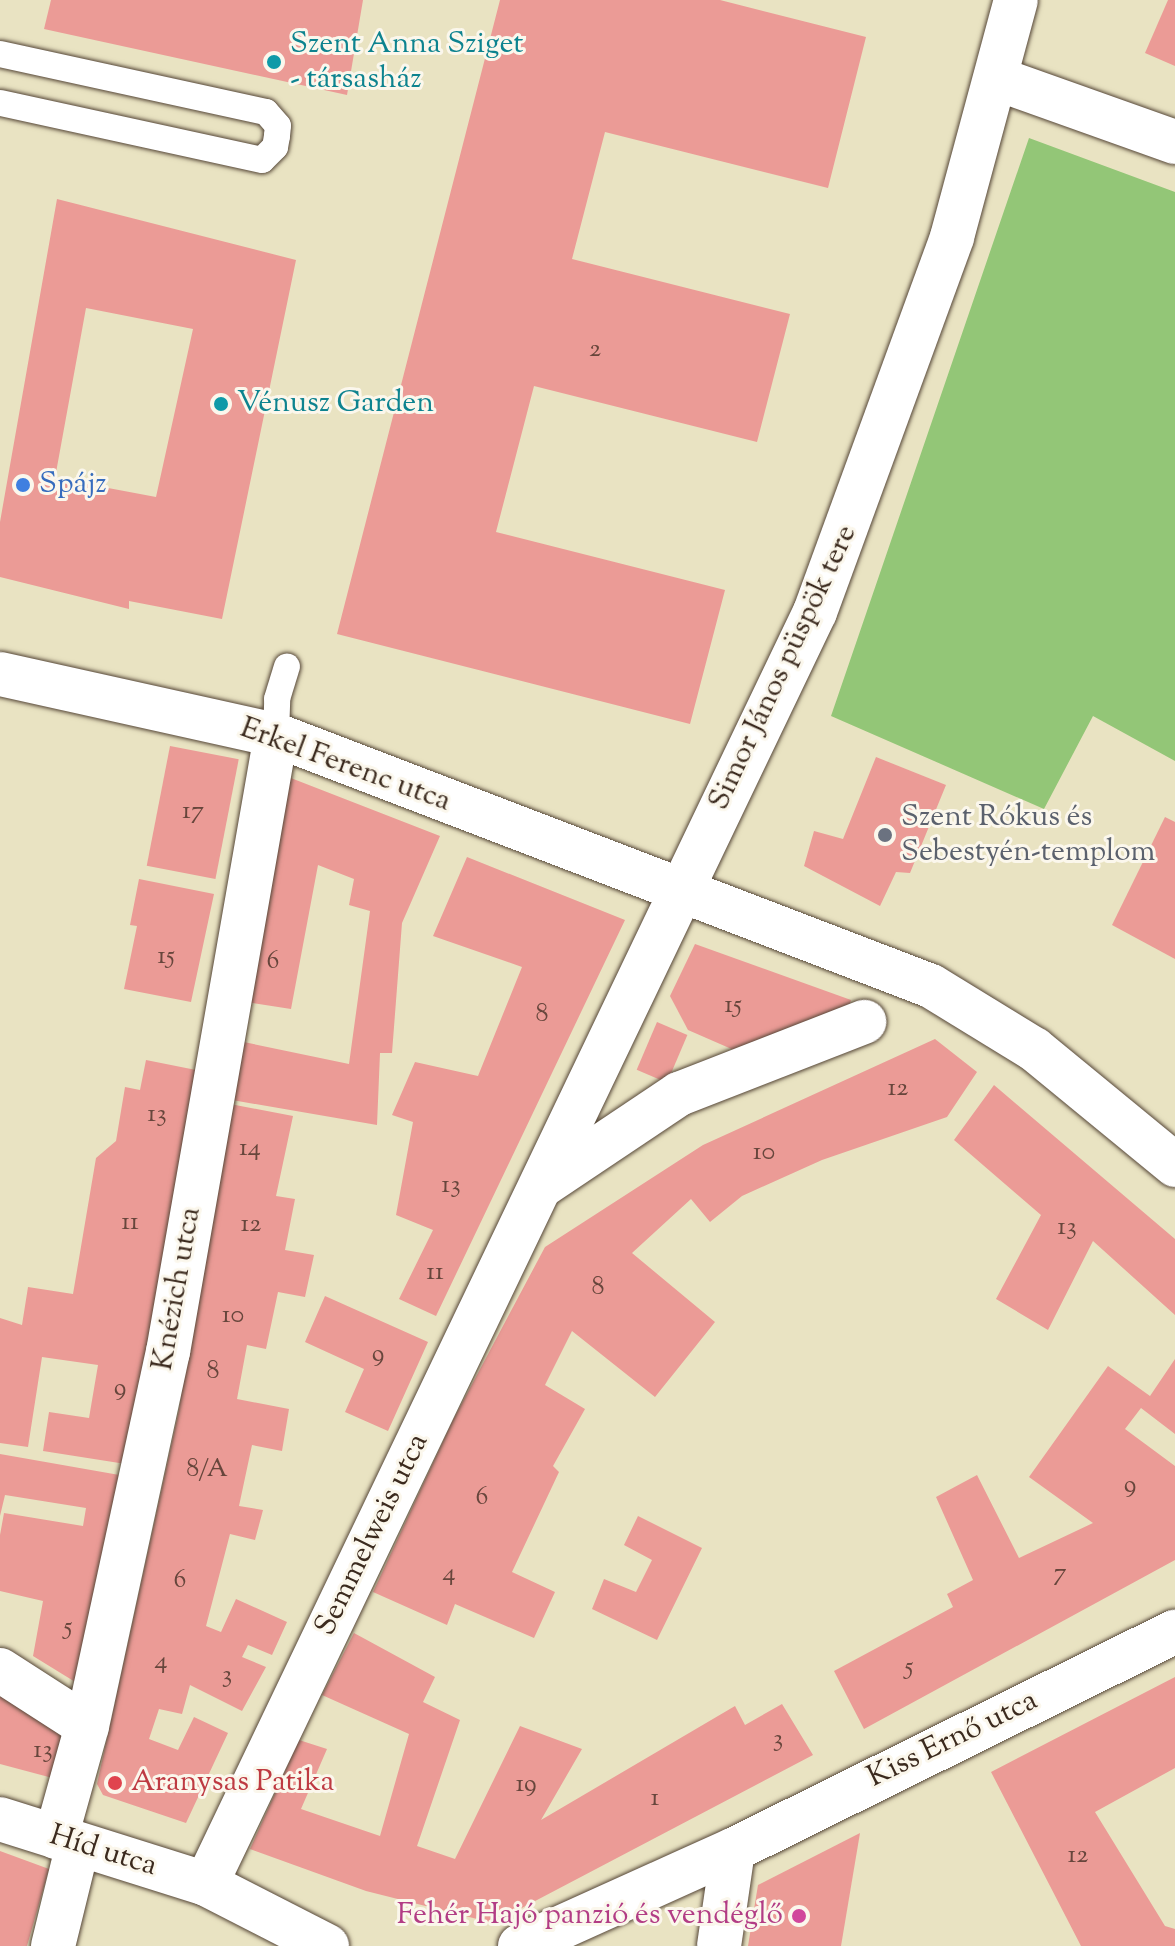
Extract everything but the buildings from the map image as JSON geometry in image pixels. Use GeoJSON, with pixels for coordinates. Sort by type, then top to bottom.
{"type":"FeatureCollection","features":[{"type":"Feature","properties":{"kind":"street","name":"Simor János püspök tere"},"geometry":{"type":"LineString","coordinates":[[681,891],[815,612],[855,513],[952,237],[998,79],[1016,0]]}},
{"type":"Feature","properties":{"kind":"street"},"geometry":{"type":"LineString","coordinates":[[998,79],[1175,142]]}},
{"type":"Feature","properties":{"kind":"street","name":"Erkel Ferenc utca"},"geometry":{"type":"LineString","coordinates":[[0,674],[276,735],[681,891]]}},
{"type":"Feature","properties":{"kind":"street","name":"Knézich utca"},"geometry":{"type":"LineString","coordinates":[[53,1946],[87,1726],[168,1352],[276,735]]}},
{"type":"Feature","properties":{"kind":"street"},"geometry":{"type":"LineString","coordinates":[[681,891],[931,986],[1034,1049],[1175,1165]]}},
{"type":"Feature","properties":{"kind":"street","name":"Semmelweis utca"},"geometry":{"type":"LineString","coordinates":[[206,1884],[681,891]]}},
{"type":"Feature","properties":{"kind":"street"},"geometry":{"type":"LineString","coordinates":[[541,1187],[679,1094],[864,1022]]}},
{"type":"Feature","properties":{"kind":"street","name":"Kiss Ernő utca"},"geometry":{"type":"LineString","coordinates":[[520,1946],[733,1850],[1175,1632]]}},
{"type":"Feature","properties":{"kind":"street"},"geometry":{"type":"LineString","coordinates":[[0,1670],[87,1726]]}},
{"type":"Feature","properties":{"kind":"street","name":"Híd utca"},"geometry":{"type":"LineString","coordinates":[[0,1819],[206,1884],[327,1946]]}},
{"type":"Feature","properties":{"kind":"street"},"geometry":{"type":"LineString","coordinates":[[719,1946],[733,1850]]}},
{"type":"Feature","properties":{"kind":"lane"},"geometry":{"type":"LineString","coordinates":[[0,54],[266,112],[278,126],[275,147],[262,160],[0,103]]}},
{"type":"Feature","properties":{"kind":"lane"},"geometry":{"type":"LineString","coordinates":[[276,735],[277,699],[287,666]]}},
{"type":"Feature","properties":{"kind":"green space"},"geometry":{"type":"Polygon","coordinates":[[[1029,138],[1175,192],[1175,761],[1093,716],[1044,809],[831,716],[1029,138]]]}},
{"type":"Feature","properties":{"kind":"place","name":"Szent Anna Sziget - társasház"},"geometry":{"type":"Point","coordinates":[274,62]}},
{"type":"Feature","properties":{"kind":"place","name":"Vénusz Garden"},"geometry":{"type":"Point","coordinates":[221,404]}},
{"type":"Feature","properties":{"kind":"place","name":"Spájz"},"geometry":{"type":"Point","coordinates":[23,485]}},
{"type":"Feature","properties":{"kind":"place","name":"Szent Rókus és Sebestyén-templom"},"geometry":{"type":"Point","coordinates":[885,835]}},
{"type":"Feature","properties":{"kind":"place","name":"Aranysas Patika"},"geometry":{"type":"Point","coordinates":[115,1783]}},
{"type":"Feature","properties":{"kind":"place","name":"Fehér Hajó panzió és vendéglő"},"geometry":{"type":"Point","coordinates":[799,1916]}}]}
